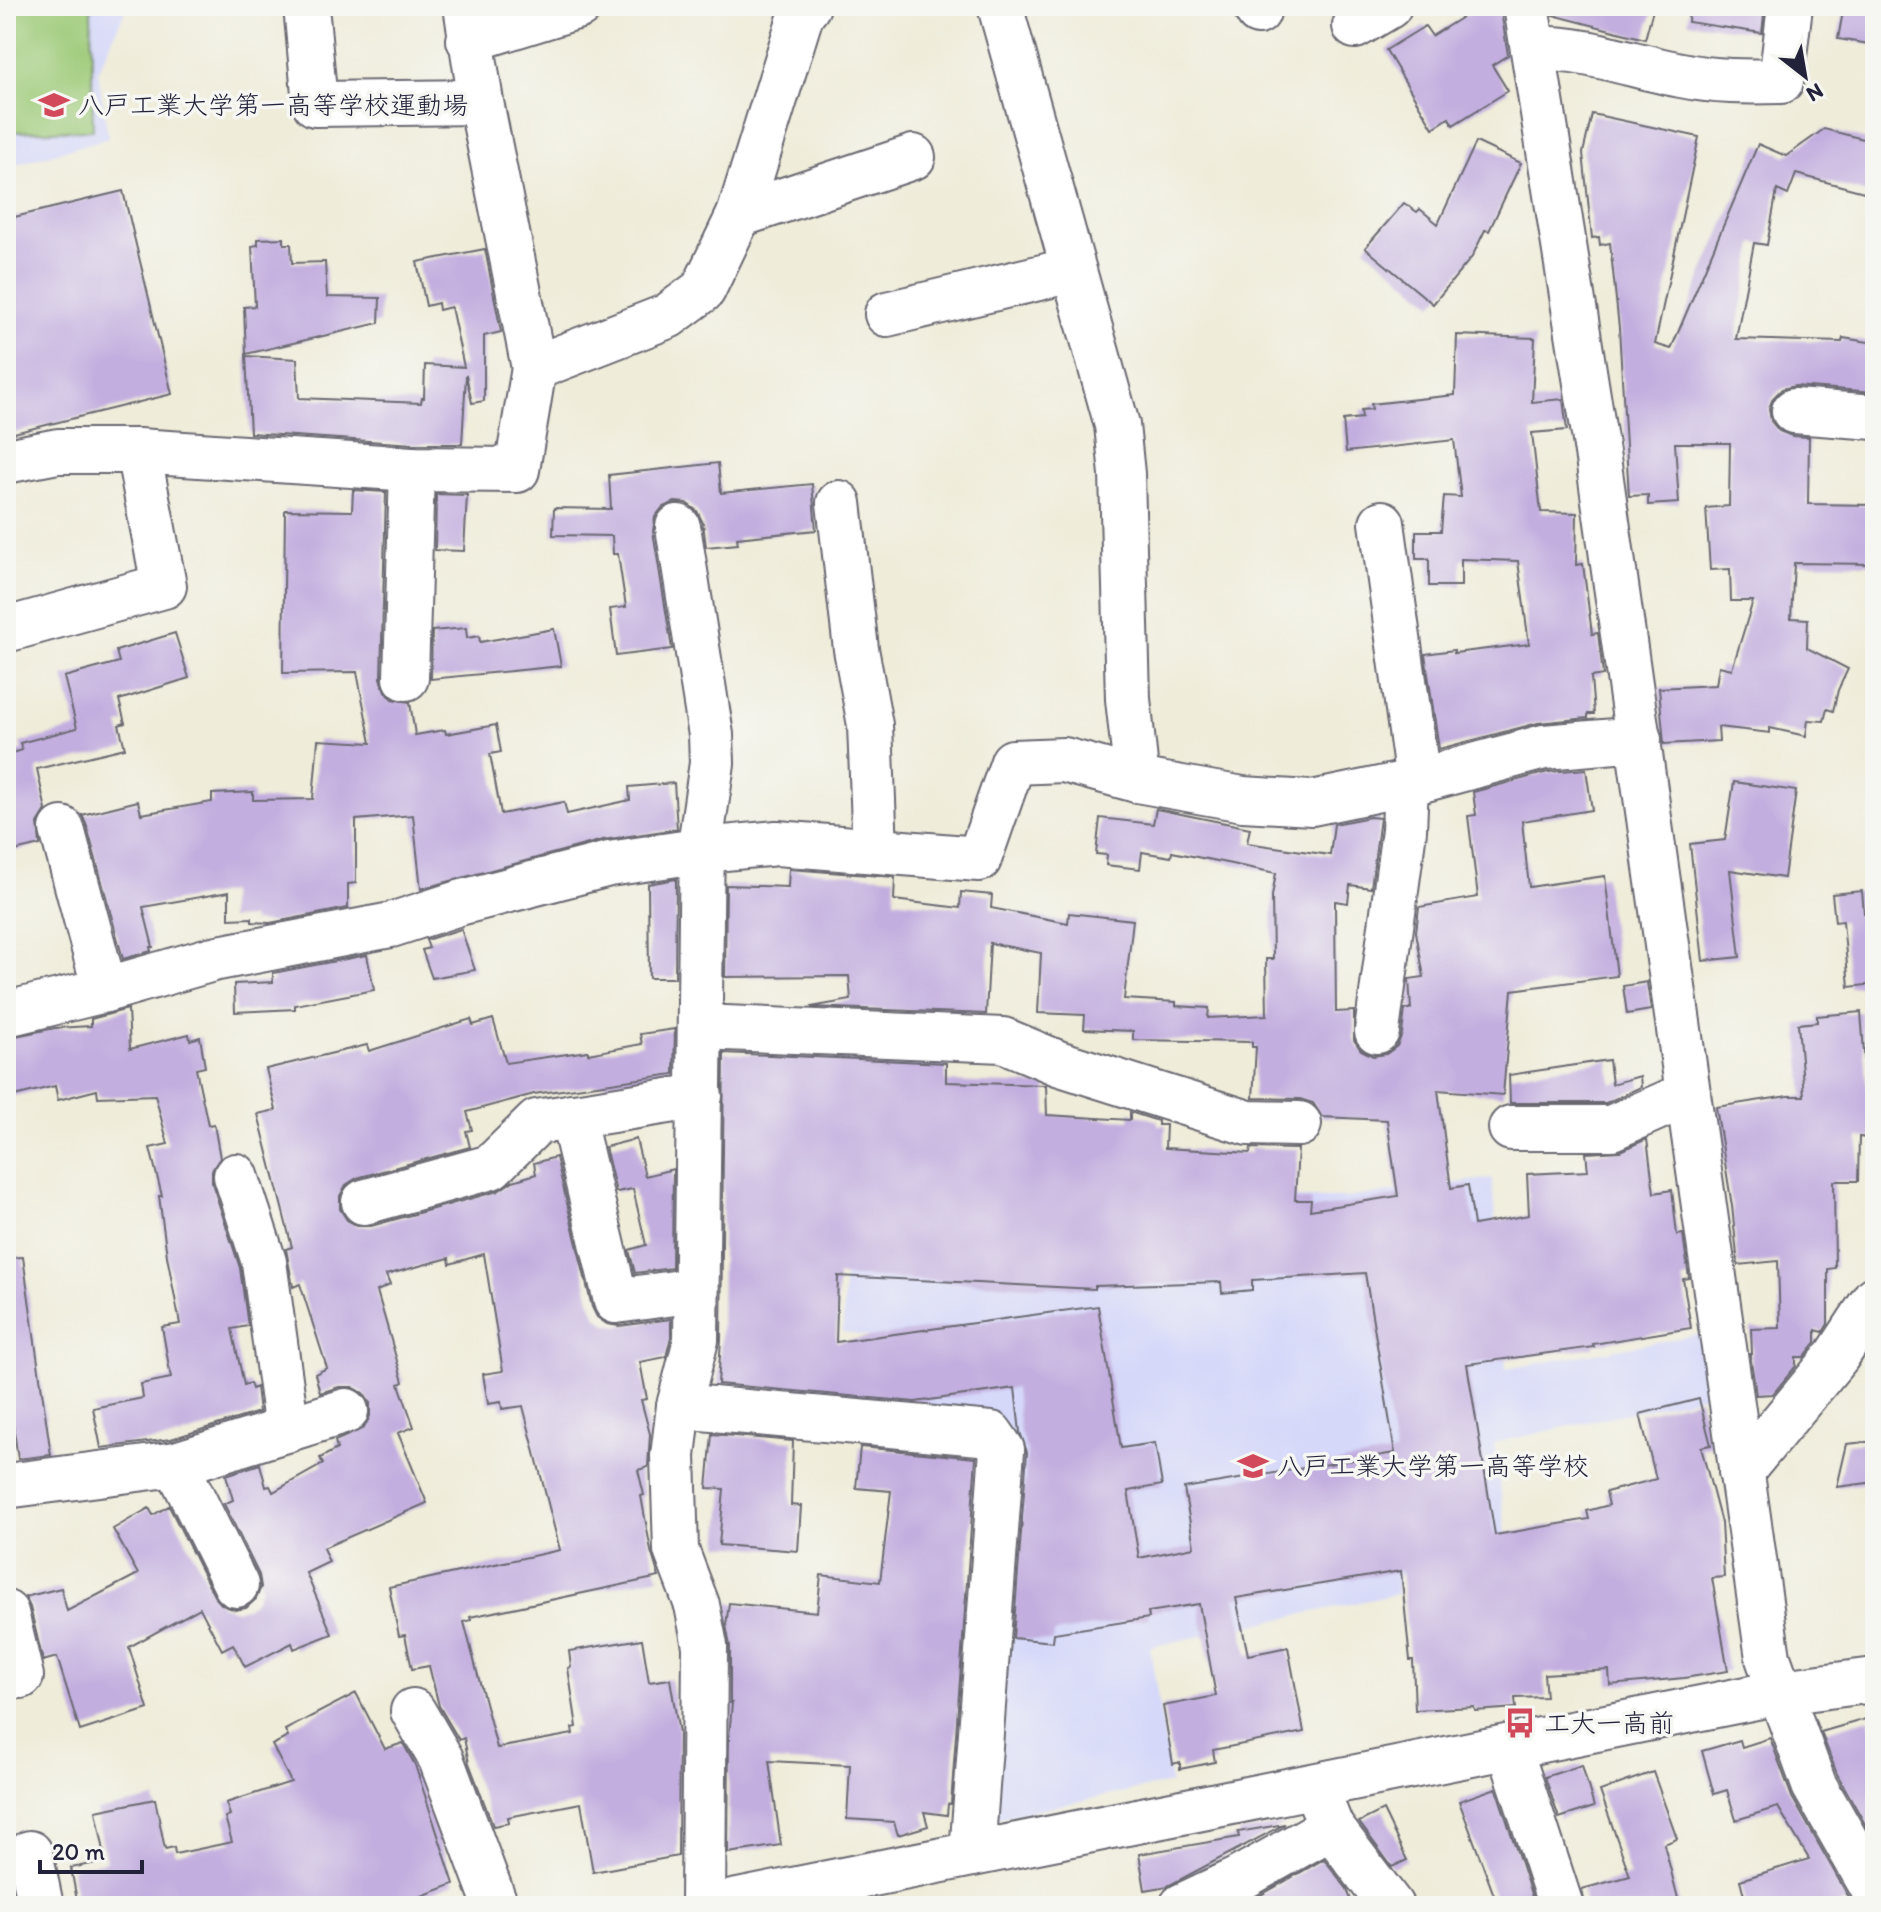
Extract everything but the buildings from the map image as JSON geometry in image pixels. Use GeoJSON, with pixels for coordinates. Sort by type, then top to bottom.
{"type":"FeatureCollection","features":[{"type":"Feature","properties":{"kind":"street"},"geometry":{"type":"LineString","coordinates":[[306,6],[315,104],[481,102]]}},
{"type":"Feature","properties":{"kind":"street"},"geometry":{"type":"LineString","coordinates":[[6,461],[58,451],[138,451],[412,469],[517,470],[534,368],[468,23],[579,6]]}},
{"type":"Feature","properties":{"kind":"street"},"geometry":{"type":"LineString","coordinates":[[534,368],[668,316],[703,290],[739,215],[801,15],[808,6]]}},
{"type":"Feature","properties":{"kind":"street"},"geometry":{"type":"LineString","coordinates":[[1000,6],[1117,425],[1122,474],[1128,699],[1137,780]]}},
{"type":"Feature","properties":{"kind":"street"},"geometry":{"type":"LineString","coordinates":[[1526,6],[1639,739],[1768,1658],[1814,1785],[1875,1892]]}},
{"type":"Feature","properties":{"kind":"street"},"geometry":{"type":"LineString","coordinates":[[1534,49],[1564,48],[1683,76],[1734,83],[1781,81],[1790,6]]}},
{"type":"Feature","properties":{"kind":"street"},"geometry":{"type":"LineString","coordinates":[[739,215],[913,157]]}},
{"type":"Feature","properties":{"kind":"street"},"geometry":{"type":"LineString","coordinates":[[887,314],[1072,270]]}},
{"type":"Feature","properties":{"kind":"street"},"geometry":{"type":"LineString","coordinates":[[1794,411],[1875,417]]}},
{"type":"Feature","properties":{"kind":"street"},"geometry":{"type":"LineString","coordinates":[[6,630],[164,586],[138,451]]}},
{"type":"Feature","properties":{"kind":"street"},"geometry":{"type":"LineString","coordinates":[[406,678],[412,469]]}},
{"type":"Feature","properties":{"kind":"street"},"geometry":{"type":"LineString","coordinates":[[839,503],[856,649],[870,725],[875,850]]}},
{"type":"Feature","properties":{"kind":"street"},"geometry":{"type":"LineString","coordinates":[[1377,1031],[1412,783],[1382,523]]}},
{"type":"Feature","properties":{"kind":"street"},"geometry":{"type":"LineString","coordinates":[[678,527],[711,735],[712,763],[702,832],[696,1340],[679,1406],[673,1456],[676,1550],[697,1605],[705,1646],[703,1906]]}},
{"type":"Feature","properties":{"kind":"street"},"geometry":{"type":"LineString","coordinates":[[6,1014],[213,959],[391,925],[459,903],[609,864],[777,843],[979,859],[1013,762],[1064,760],[1137,780],[1243,799],[1312,803],[1412,783],[1544,747],[1639,739]]}},
{"type":"Feature","properties":{"kind":"street"},"geometry":{"type":"LineString","coordinates":[[62,829],[105,990]]}},
{"type":"Feature","properties":{"kind":"street"},"geometry":{"type":"LineString","coordinates":[[701,1027],[1003,1040],[1058,1063],[1248,1123],[1299,1124]]}},
{"type":"Feature","properties":{"kind":"street"},"geometry":{"type":"LineString","coordinates":[[1511,1128],[1611,1128],[1688,1094]]}},
{"type":"Feature","properties":{"kind":"street"},"geometry":{"type":"LineString","coordinates":[[364,1202],[491,1167],[537,1122],[700,1096]]}},
{"type":"Feature","properties":{"kind":"street"},"geometry":{"type":"LineString","coordinates":[[572,1116],[616,1301],[696,1290]]}},
{"type":"Feature","properties":{"kind":"street"},"geometry":{"type":"LineString","coordinates":[[236,1176],[264,1262],[287,1430]]}},
{"type":"Feature","properties":{"kind":"street"},"geometry":{"type":"LineString","coordinates":[[1741,1472],[1856,1358],[1875,1298]]}},
{"type":"Feature","properties":{"kind":"street"},"geometry":{"type":"LineString","coordinates":[[679,1406],[991,1434],[1002,1450],[972,1854]]}},
{"type":"Feature","properties":{"kind":"street"},"geometry":{"type":"LineString","coordinates":[[6,1486],[176,1464],[346,1411]]}},
{"type":"Feature","properties":{"kind":"street"},"geometry":{"type":"LineString","coordinates":[[176,1464],[236,1585]]}},
{"type":"Feature","properties":{"kind":"street"},"geometry":{"type":"LineString","coordinates":[[6,1613],[21,1676]]}},
{"type":"Feature","properties":{"kind":"street"},"geometry":{"type":"LineString","coordinates":[[713,1906],[1781,1692],[1875,1680]]}},
{"type":"Feature","properties":{"kind":"street"},"geometry":{"type":"LineString","coordinates":[[413,1711],[441,1759],[496,1906]]}},
{"type":"Feature","properties":{"kind":"street"},"geometry":{"type":"LineString","coordinates":[[1509,1747],[1561,1906]]}},
{"type":"Feature","properties":{"kind":"street"},"geometry":{"type":"LineString","coordinates":[[1315,1786],[1331,1827],[1391,1906]]}},
{"type":"Feature","properties":{"kind":"street"},"geometry":{"type":"LineString","coordinates":[[1182,1906],[1237,1880],[1331,1827]]}},
{"type":"Feature","properties":{"kind":"street"},"geometry":{"type":"LineString","coordinates":[[30,1853],[41,1906]]}},
{"type":"Feature","properties":{"kind":"shaded area","name":"八戸工業大学第一高等学校運動場"},"geometry":{"type":"Polygon","coordinates":[[[6,6],[127,6],[98,71],[108,138],[6,167],[6,6]]]}},
{"type":"Feature","properties":{"kind":"shaded area","name":"八戸工業大学第一高等学校"},"geometry":{"type":"Polygon","coordinates":[[[847,1134],[1171,1198],[1347,1198],[1492,1178],[1506,1369],[1707,1333],[1716,1393],[1494,1443],[1509,1554],[1398,1575],[1397,1594],[1150,1647],[1171,1783],[990,1819],[1009,1452],[861,1413],[870,1337],[843,1332],[847,1134]]]}},
{"type":"Feature","properties":{"kind":"green space","name":"八戸工業大学第一高等学校運動場"},"geometry":{"type":"Polygon","coordinates":[[[6,6],[91,6],[93,130],[6,132],[6,6]]]}},
{"type":"Feature","properties":{"kind":"place","name":"八戸工業大学第一高等学校運動場"},"geometry":{"type":"Point","coordinates":[54,105]}},
{"type":"Feature","properties":{"kind":"place","name":"八戸工業大学第一高等学校"},"geometry":{"type":"Point","coordinates":[1253,1466]}},
{"type":"Feature","properties":{"kind":"place","name":"工大一高前"},"geometry":{"type":"Point","coordinates":[1520,1723]}}]}
